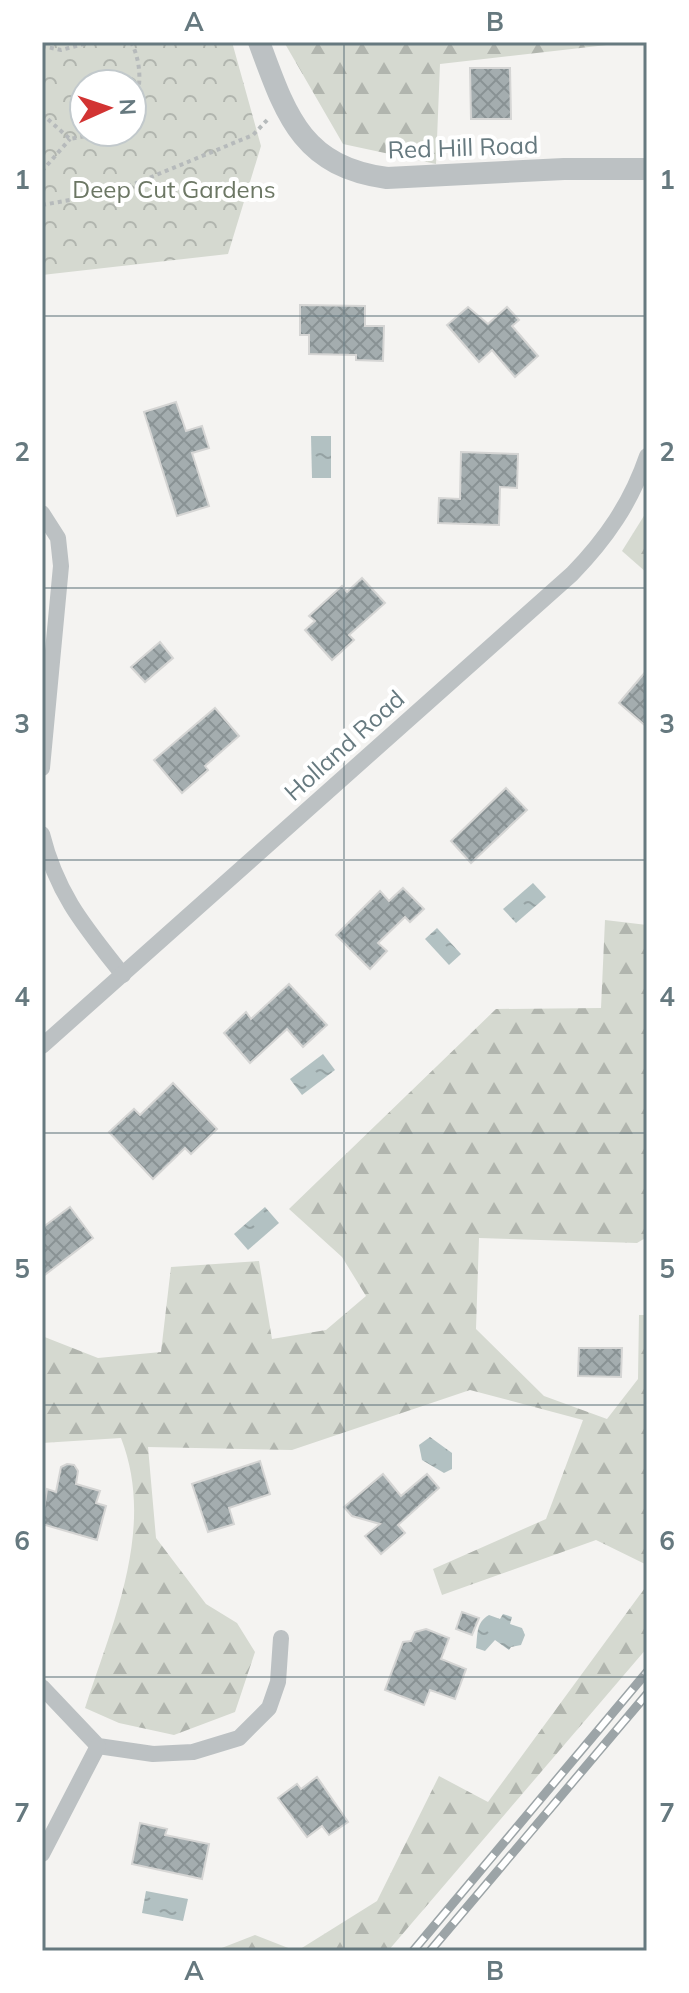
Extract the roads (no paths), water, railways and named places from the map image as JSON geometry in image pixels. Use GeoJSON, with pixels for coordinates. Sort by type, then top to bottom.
{"type":"FeatureCollection","features":[{"type":"Feature","properties":{"kind":"street","name":"Red Hill Road"},"geometry":{"type":"LineString","coordinates":[[259,42],[282,105],[305,140],[325,157],[364,174],[387,178],[564,169],[647,169]]}},
{"type":"Feature","properties":{"kind":"street","name":"Holland Road"},"geometry":{"type":"LineString","coordinates":[[42,1046],[572,574],[613,527],[630,500],[647,456]]}},
{"type":"Feature","properties":{"kind":"street"},"geometry":{"type":"LineString","coordinates":[[42,513],[58,538],[61,566],[42,768]]}},
{"type":"Feature","properties":{"kind":"street"},"geometry":{"type":"LineString","coordinates":[[42,834],[48,860],[66,901],[123,975]]}},
{"type":"Feature","properties":{"kind":"street"},"geometry":{"type":"LineString","coordinates":[[42,1687],[98,1746],[153,1754],[193,1752],[239,1738],[269,1708],[278,1682],[281,1638]]}},
{"type":"Feature","properties":{"kind":"street"},"geometry":{"type":"LineString","coordinates":[[42,1854],[98,1746]]}},
{"type":"Feature","properties":{"kind":"water"},"geometry":{"type":"Polygon","coordinates":[[[311,436],[331,436],[331,478],[312,478],[311,436]]]}},
{"type":"Feature","properties":{"kind":"water"},"geometry":{"type":"Polygon","coordinates":[[[533,883],[546,897],[516,923],[503,909],[533,883]]]}},
{"type":"Feature","properties":{"kind":"water"},"geometry":{"type":"Polygon","coordinates":[[[437,928],[461,954],[449,965],[425,939],[437,928]]]}},
{"type":"Feature","properties":{"kind":"water"},"geometry":{"type":"Polygon","coordinates":[[[323,1054],[335,1070],[302,1095],[290,1079],[323,1054]]]}},
{"type":"Feature","properties":{"kind":"water"},"geometry":{"type":"Polygon","coordinates":[[[265,1207],[279,1223],[248,1250],[234,1234],[265,1207]]]}},
{"type":"Feature","properties":{"kind":"water"},"geometry":{"type":"Polygon","coordinates":[[[430,1437],[452,1453],[452,1469],[444,1473],[422,1460],[419,1445],[430,1437]]]}},
{"type":"Feature","properties":{"kind":"water"},"geometry":{"type":"Polygon","coordinates":[[[503,1614],[512,1617],[510,1624],[522,1628],[525,1635],[521,1645],[509,1650],[495,1640],[485,1651],[476,1648],[481,1622],[489,1615],[500,1619],[503,1614]]]}},
{"type":"Feature","properties":{"kind":"water"},"geometry":{"type":"Polygon","coordinates":[[[146,1891],[188,1899],[183,1921],[142,1913],[146,1891]]]}},
{"type":"Feature","properties":{"kind":"railway"},"geometry":{"type":"LineString","coordinates":[[413,1951],[647,1672]]}},
{"type":"Feature","properties":{"kind":"railway"},"geometry":{"type":"LineString","coordinates":[[430,1951],[647,1694]]}},
{"type":"Feature","properties":{"kind":"park label","name":"Deep Cut Gardens"},"geometry":{"type":"Point","coordinates":[174,189]}}]}
